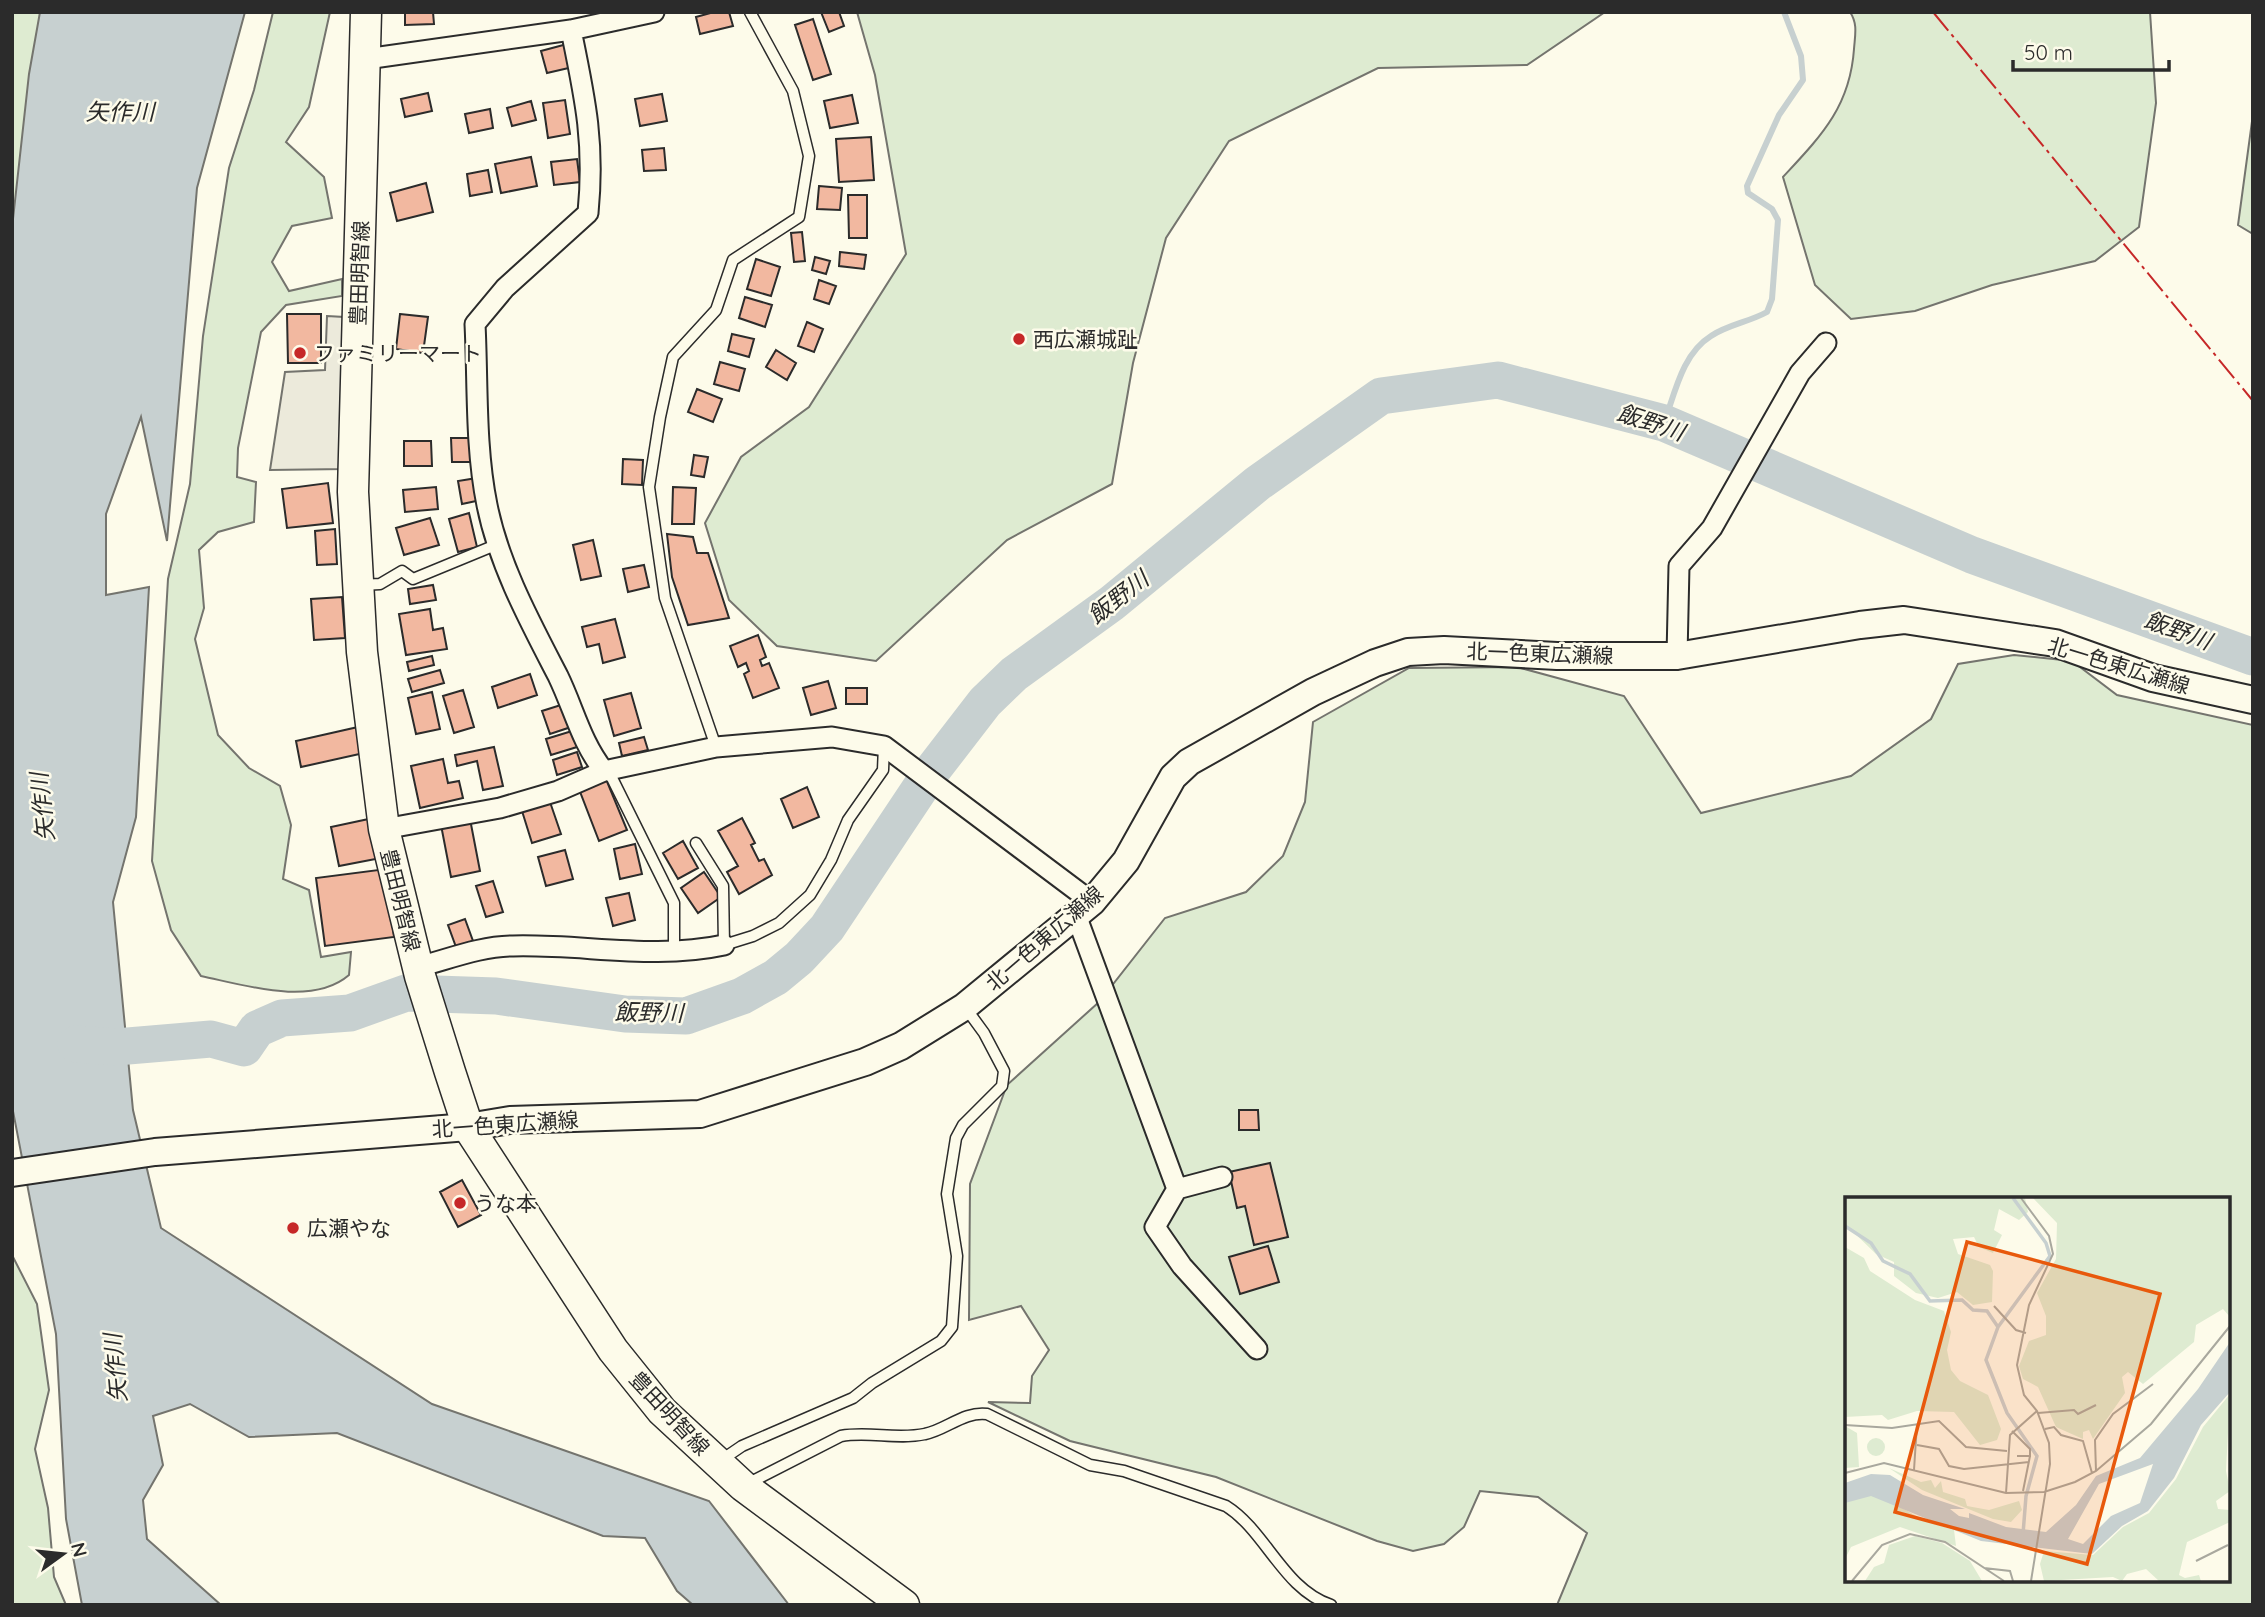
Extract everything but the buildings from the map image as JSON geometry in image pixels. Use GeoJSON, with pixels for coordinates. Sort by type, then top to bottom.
{"type":"FeatureCollection","features":[{"type":"Feature","properties":{"kind":"main road","name":"豊田明智線"},"geometry":{"type":"LineString","coordinates":[[366,12],[353,492],[362,652],[384,829],[419,971],[468,1127],[613,1350],[662,1410],[743,1486],[904,1605]]}},
{"type":"Feature","properties":{"kind":"main road","name":"北一色東広瀬線"},"geometry":{"type":"LineString","coordinates":[[12,1173],[212,1146],[468,1127],[510,1120],[700,1114],[865,1062],[901,1046],[964,1007],[1084,908],[1126,861],[1173,777],[1189,762],[1248,727],[1374,663],[1408,652],[1444,649],[1556,656],[1677,656],[1904,620],[2055,643],[2153,678],[2253,700]]}},
{"type":"Feature","properties":{"kind":"street"},"geometry":{"type":"LineString","coordinates":[[366,59],[571,30],[653,12]]}},
{"type":"Feature","properties":{"kind":"street"},"geometry":{"type":"LineString","coordinates":[[571,30],[591,129],[588,212],[505,288],[475,324],[481,450],[487,505],[526,617],[559,679],[588,751],[604,771]]}},
{"type":"Feature","properties":{"kind":"street"},"geometry":{"type":"LineString","coordinates":[[1677,656],[1679,566],[1712,528],[1800,373],[1826,343]]}},
{"type":"Feature","properties":{"kind":"street"},"geometry":{"type":"LineString","coordinates":[[384,829],[500,808],[558,791],[604,771],[716,747],[832,737],[884,746],[959,799],[1084,908],[1177,1189]]}},
{"type":"Feature","properties":{"kind":"street"},"geometry":{"type":"LineString","coordinates":[[419,971],[485,949],[511,946],[601,951],[700,950],[724,945]]}},
{"type":"Feature","properties":{"kind":"street"},"geometry":{"type":"LineString","coordinates":[[1222,1177],[1177,1189],[1155,1227],[1182,1266],[1257,1349]]}},
{"type":"Feature","properties":{"kind":"lane"},"geometry":{"type":"LineString","coordinates":[[716,747],[665,598],[649,487],[673,357],[716,310],[733,260],[799,217],[809,156],[793,91],[750,12]]}},
{"type":"Feature","properties":{"kind":"lane"},"geometry":{"type":"LineString","coordinates":[[358,585],[380,584],[402,571],[413,579],[499,543]]}},
{"type":"Feature","properties":{"kind":"lane"},"geometry":{"type":"LineString","coordinates":[[696,843],[723,886],[724,945],[754,936],[779,923],[810,895],[831,860],[848,820],[883,769],[884,746]]}},
{"type":"Feature","properties":{"kind":"lane"},"geometry":{"type":"LineString","coordinates":[[604,771],[612,778],[674,903],[674,950]]}},
{"type":"Feature","properties":{"kind":"lane"},"geometry":{"type":"LineString","coordinates":[[717,1462],[743,1446],[853,1398],[872,1382],[941,1341],[952,1327],[957,1256],[947,1194],[956,1138],[963,1125],[1002,1086],[1004,1071],[984,1033],[964,1007]]}},
{"type":"Feature","properties":{"kind":"lane"},"geometry":{"type":"LineString","coordinates":[[743,1486],[841,1436],[925,1434],[976,1413],[987,1414],[1090,1465],[1124,1471],[1226,1506],[1259,1536],[1296,1583],[1331,1605]]}},
{"type":"Feature","properties":{"kind":"green space"},"geometry":{"type":"Polygon","coordinates":[[[12,12],[63,12],[40,166],[12,220],[12,12]]]}},
{"type":"Feature","properties":{"kind":"green space"},"geometry":{"type":"Polygon","coordinates":[[[273,12],[330,12],[309,107],[286,142],[324,177],[332,218],[292,226],[272,262],[289,291],[342,279],[342,296],[286,305],[261,332],[238,448],[237,477],[256,482],[254,522],[218,532],[199,550],[204,608],[195,639],[218,735],[249,768],[280,786],[291,825],[283,879],[309,890],[321,957],[351,952],[349,975],[334,985],[297,992],[257,988],[201,976],[171,930],[152,861],[168,579],[190,484],[203,336],[229,168],[254,90],[273,12]]]}},
{"type":"Feature","properties":{"kind":"green space"},"geometry":{"type":"Polygon","coordinates":[[[857,12],[1605,12],[1527,65],[1378,68],[1229,141],[1166,238],[1133,363],[1112,484],[1007,540],[876,661],[777,646],[729,600],[705,523],[741,457],[809,407],[906,254],[875,75],[857,12]]]}},
{"type":"Feature","properties":{"kind":"green space"},"geometry":{"type":"Polygon","coordinates":[[[1850,12],[2150,12],[2156,103],[2139,227],[2095,261],[1992,285],[1915,311],[1851,319],[1815,285],[1783,177],[1821,134],[1847,88],[1855,34],[1850,12]]]}},
{"type":"Feature","properties":{"kind":"green space"},"geometry":{"type":"Polygon","coordinates":[[[2253,114],[2253,234],[2238,225],[2253,114]]]}},
{"type":"Feature","properties":{"kind":"green space"},"geometry":{"type":"Polygon","coordinates":[[[2014,655],[2072,661],[2117,695],[2253,725],[2253,1605],[1557,1605],[1587,1533],[1538,1497],[1480,1491],[1464,1527],[1444,1544],[1413,1551],[1377,1541],[1216,1477],[1070,1441],[988,1402],[1030,1403],[1032,1376],[1049,1350],[1021,1306],[969,1320],[970,1184],[1007,1085],[1099,1002],[1165,918],[1246,892],[1283,856],[1305,802],[1313,722],[1409,668],[1517,667],[1624,696],[1701,813],[1851,776],[1931,719],[1958,664],[2014,655]]]}},
{"type":"Feature","properties":{"kind":"green space"},"geometry":{"type":"Polygon","coordinates":[[[12,1255],[37,1304],[49,1390],[35,1449],[48,1508],[54,1577],[66,1605],[12,1605],[12,1255]]]}},
{"type":"Feature","properties":{"kind":"shaded area"},"geometry":{"type":"Polygon","coordinates":[[[327,316],[344,317],[345,469],[270,470],[285,372],[325,370],[327,316]]]}},
{"type":"Feature","properties":{"kind":"water","name":"矢作川"},"geometry":{"type":"Polygon","coordinates":[[[40,12],[245,12],[197,188],[167,541],[141,417],[106,514],[106,595],[149,587],[136,817],[113,902],[133,1110],[161,1228],[432,1404],[709,1501],[789,1605],[693,1605],[677,1591],[645,1538],[603,1536],[337,1433],[249,1437],[190,1404],[153,1416],[163,1465],[143,1500],[147,1539],[221,1605],[82,1605],[66,1519],[56,1334],[12,1106],[12,228],[29,74],[40,12]]]}},
{"type":"Feature","properties":{"kind":"waterway"},"geometry":{"type":"LineString","coordinates":[[1664,423],[1681,375],[1693,353],[1717,332],[1767,312],[1772,299],[1778,220],[1772,209],[1748,193],[1747,186],[1779,115],[1803,80],[1801,56],[1784,12]]}},
{"type":"Feature","properties":{"kind":"waterway","name":"飯野川"},"geometry":{"type":"LineString","coordinates":[[76,1044],[116,1047],[211,1039],[244,1048],[257,1029],[282,1018],[350,1013],[406,993],[496,996],[625,1014],[686,1016],[742,996],[776,977],[799,958],[827,928],[931,772],[985,702],[1014,674],[1112,603],[1258,483],[1381,396],[1498,380],[1664,423],[1972,555],[2253,657]]}},
{"type":"Feature","properties":{"kind":"power"},"geometry":{"type":"LineString","coordinates":[[1933,12],[2253,401]]}},
{"type":"Feature","properties":{"kind":"place","name":"西広瀬城趾"},"geometry":{"type":"Point","coordinates":[1019,339]}},
{"type":"Feature","properties":{"kind":"place","name":"ファミリーマート"},"geometry":{"type":"Point","coordinates":[300,353]}},
{"type":"Feature","properties":{"kind":"place","name":"うな本"},"geometry":{"type":"Point","coordinates":[460,1203]}},
{"type":"Feature","properties":{"kind":"place","name":"広瀬やな"},"geometry":{"type":"Point","coordinates":[293,1228]}}]}
